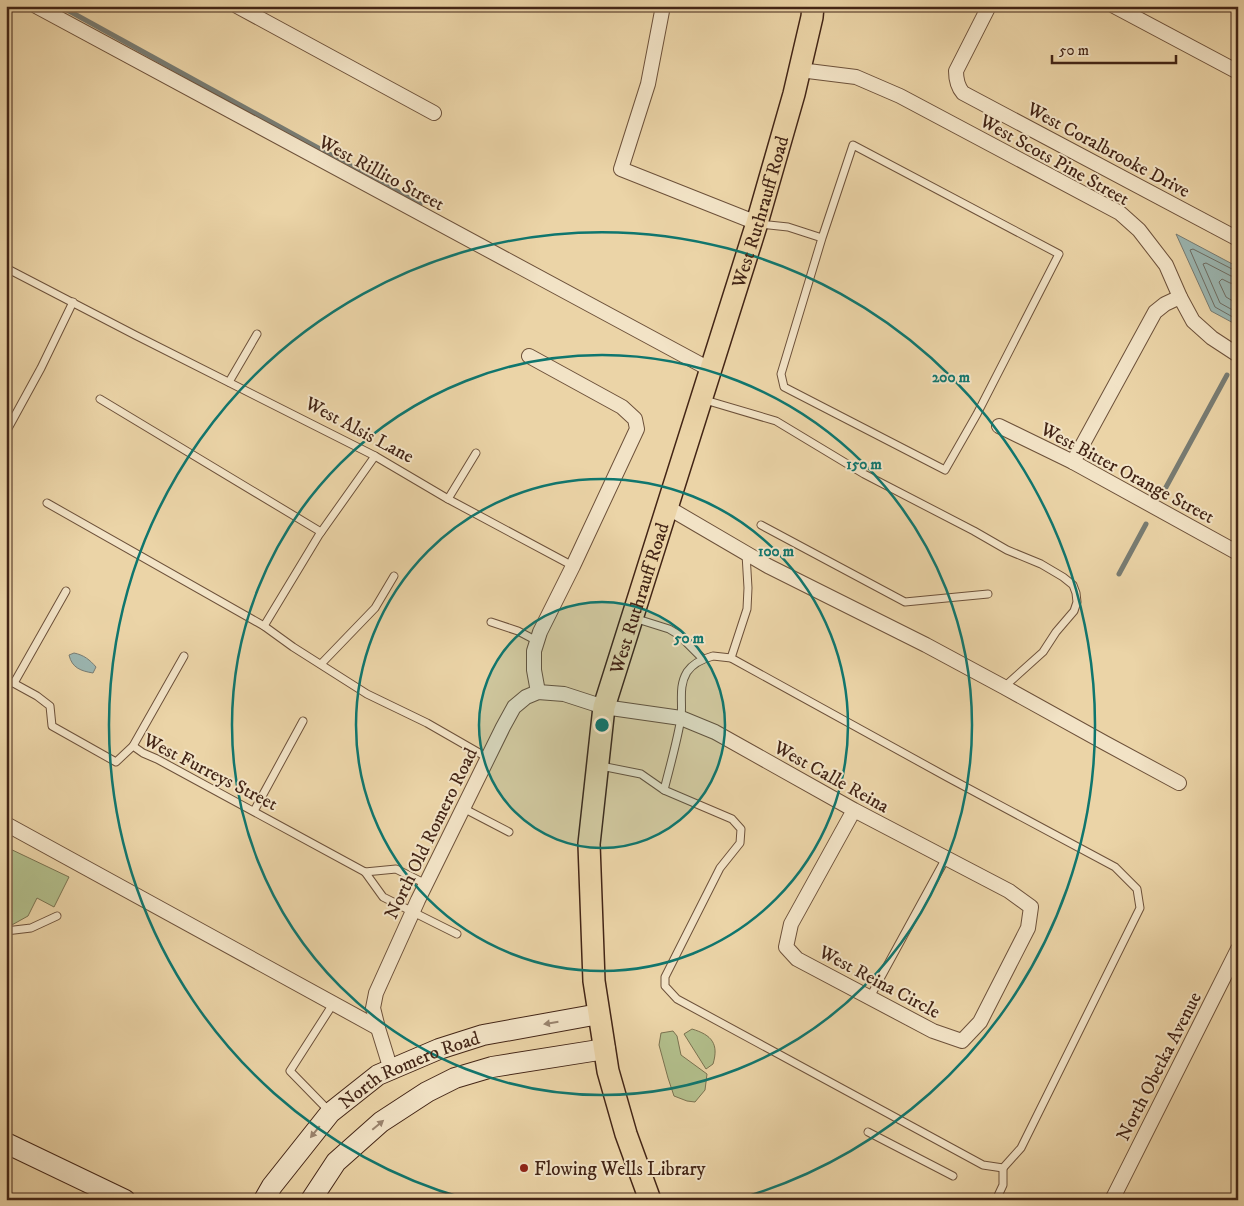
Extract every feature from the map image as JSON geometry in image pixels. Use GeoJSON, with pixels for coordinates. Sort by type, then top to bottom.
{"type":"FeatureCollection","features":[{"type":"Feature","properties":{"kind":"main road","name":"West Ruthrauff Road"},"geometry":{"type":"LineString","coordinates":[[650,1200],[626,1134],[610,1079],[594,981],[589,844],[604,707],[757,224],[792,103],[813,6]]}},
{"type":"Feature","properties":{"kind":"street","name":"West Rillito Street"},"geometry":{"type":"LineString","coordinates":[[36,6],[711,370]]}},
{"type":"Feature","properties":{"kind":"street"},"geometry":{"type":"LineString","coordinates":[[238,6],[434,113]]}},
{"type":"Feature","properties":{"kind":"street"},"geometry":{"type":"LineString","coordinates":[[663,6],[648,84],[621,169],[757,224]]}},
{"type":"Feature","properties":{"kind":"street","name":"West Coralbrooke Drive"},"geometry":{"type":"LineString","coordinates":[[989,6],[956,71],[956,80],[963,93],[1238,239]]}},
{"type":"Feature","properties":{"kind":"street"},"geometry":{"type":"LineString","coordinates":[[1114,6],[1238,72]]}},
{"type":"Feature","properties":{"kind":"street","name":"West Scots Pine Street"},"geometry":{"type":"LineString","coordinates":[[800,70],[856,77],[900,96],[1120,213],[1139,230],[1166,265],[1193,321],[1212,338],[1238,355]]}},
{"type":"Feature","properties":{"kind":"street"},"geometry":{"type":"LineString","coordinates":[[1073,462],[1156,312],[1165,304],[1180,297]]}},
{"type":"Feature","properties":{"kind":"street"},"geometry":{"type":"LineString","coordinates":[[529,356],[622,407],[635,419],[637,429],[540,632],[534,651],[534,670],[538,692],[564,694],[604,707]]}},
{"type":"Feature","properties":{"kind":"street","name":"West Bitter Orange Street"},"geometry":{"type":"LineString","coordinates":[[999,426],[1073,462],[1238,553]]}},
{"type":"Feature","properties":{"kind":"street"},"geometry":{"type":"LineString","coordinates":[[667,507],[768,566],[926,645],[1179,783]]}},
{"type":"Feature","properties":{"kind":"street","name":"North Old Romero Road"},"geometry":{"type":"LineString","coordinates":[[390,1070],[373,1008],[376,993],[426,884],[514,707],[526,697],[538,692]]}},
{"type":"Feature","properties":{"kind":"street","name":"West Calle Reina"},"geometry":{"type":"LineString","coordinates":[[604,707],[681,718],[715,732],[854,810],[1009,891],[1031,907]]}},
{"type":"Feature","properties":{"kind":"street","name":"West Reina Circle"},"geometry":{"type":"LineString","coordinates":[[854,810],[791,924],[786,947],[797,959],[932,1031],[962,1041],[980,1022],[1028,928],[1031,907]]}},
{"type":"Feature","properties":{"kind":"street"},"geometry":{"type":"LineString","coordinates":[[6,824],[378,1028]]}},
{"type":"Feature","properties":{"kind":"street","name":"North Obetka Avenue"},"geometry":{"type":"LineString","coordinates":[[1112,1200],[1238,949]]}},
{"type":"Feature","properties":{"kind":"street","name":"North Romero Road"},"geometry":{"type":"LineString","coordinates":[[264,1200],[272,1186],[330,1113],[378,1075],[439,1049],[483,1035],[599,1014]]}},
{"type":"Feature","properties":{"kind":"street","name":"North Romero Road"},"geometry":{"type":"LineString","coordinates":[[311,1200],[336,1162],[381,1122],[427,1092],[456,1078],[492,1067],[605,1049]]}},
{"type":"Feature","properties":{"kind":"street"},"geometry":{"type":"LineString","coordinates":[[6,1142],[125,1200]]}},
{"type":"Feature","properties":{"kind":"lane"},"geometry":{"type":"LineString","coordinates":[[853,145],[1059,254],[977,414],[945,470],[784,387],[781,374],[822,238],[853,145]]}},
{"type":"Feature","properties":{"kind":"lane"},"geometry":{"type":"LineString","coordinates":[[757,224],[788,227],[822,238]]}},
{"type":"Feature","properties":{"kind":"lane","name":"West Alsis Lane"},"geometry":{"type":"LineString","coordinates":[[6,268],[374,456],[448,499],[572,566]]}},
{"type":"Feature","properties":{"kind":"lane"},"geometry":{"type":"LineString","coordinates":[[6,432],[41,368],[73,302]]}},
{"type":"Feature","properties":{"kind":"lane"},"geometry":{"type":"LineString","coordinates":[[229,382],[257,334]]}},
{"type":"Feature","properties":{"kind":"lane"},"geometry":{"type":"LineString","coordinates":[[100,399],[321,532]]}},
{"type":"Feature","properties":{"kind":"lane"},"geometry":{"type":"LineString","coordinates":[[702,399],[776,421],[864,474],[974,531],[1006,550],[1041,564],[1063,576],[1072,585],[1076,593],[1077,602],[1074,611],[1042,652],[1004,687]]}},
{"type":"Feature","properties":{"kind":"lane"},"geometry":{"type":"LineString","coordinates":[[448,499],[476,453]]}},
{"type":"Feature","properties":{"kind":"lane"},"geometry":{"type":"LineString","coordinates":[[264,626],[321,532],[374,456]]}},
{"type":"Feature","properties":{"kind":"lane"},"geometry":{"type":"LineString","coordinates":[[47,504],[264,626],[293,647],[367,694],[426,723],[488,758]]}},
{"type":"Feature","properties":{"kind":"lane"},"geometry":{"type":"LineString","coordinates":[[761,525],[905,602],[988,594]]}},
{"type":"Feature","properties":{"kind":"lane"},"geometry":{"type":"LineString","coordinates":[[730,658],[746,609],[748,588],[746,554]]}},
{"type":"Feature","properties":{"kind":"lane"},"geometry":{"type":"LineString","coordinates":[[320,664],[375,608],[394,576]]}},
{"type":"Feature","properties":{"kind":"lane"},"geometry":{"type":"LineString","coordinates":[[14,683],[66,591]]}},
{"type":"Feature","properties":{"kind":"lane"},"geometry":{"type":"LineString","coordinates":[[632,618],[669,629],[680,635],[702,659]]}},
{"type":"Feature","properties":{"kind":"lane"},"geometry":{"type":"LineString","coordinates":[[491,622],[518,631],[537,641]]}},
{"type":"Feature","properties":{"kind":"lane"},"geometry":{"type":"LineString","coordinates":[[133,746],[184,656]]}},
{"type":"Feature","properties":{"kind":"lane"},"geometry":{"type":"LineString","coordinates":[[664,790],[681,718],[682,683],[687,673],[702,659],[713,656],[730,658],[1114,867],[1137,889],[1140,908],[1021,1148],[1003,1168],[1003,1185],[996,1200]]}},
{"type":"Feature","properties":{"kind":"lane","name":"West Furreys Street"},"geometry":{"type":"LineString","coordinates":[[6,679],[37,696],[50,706],[52,726],[116,762],[133,746],[365,872]]}},
{"type":"Feature","properties":{"kind":"lane"},"geometry":{"type":"LineString","coordinates":[[254,811],[303,721]]}},
{"type":"Feature","properties":{"kind":"lane"},"geometry":{"type":"LineString","coordinates":[[598,766],[641,774],[664,790],[732,819],[740,829],[740,843],[720,868],[665,976],[666,986],[677,999],[983,1165],[1003,1168]]}},
{"type":"Feature","properties":{"kind":"lane"},"geometry":{"type":"LineString","coordinates":[[463,808],[509,832]]}},
{"type":"Feature","properties":{"kind":"lane"},"geometry":{"type":"LineString","coordinates":[[870,998],[946,858]]}},
{"type":"Feature","properties":{"kind":"lane"},"geometry":{"type":"LineString","coordinates":[[365,872],[396,869],[426,884]]}},
{"type":"Feature","properties":{"kind":"lane"},"geometry":{"type":"LineString","coordinates":[[365,872],[383,897],[457,934]]}},
{"type":"Feature","properties":{"kind":"lane"},"geometry":{"type":"LineString","coordinates":[[6,931],[31,928],[57,916]]}},
{"type":"Feature","properties":{"kind":"lane"},"geometry":{"type":"LineString","coordinates":[[330,1113],[290,1071],[333,1004]]}},
{"type":"Feature","properties":{"kind":"lane"},"geometry":{"type":"LineString","coordinates":[[868,1132],[953,1176]]}},
{"type":"Feature","properties":{"kind":"green space"},"geometry":{"type":"Polygon","coordinates":[[[6,847],[69,877],[54,907],[37,898],[28,916],[10,926],[6,924],[6,847]]]}},
{"type":"Feature","properties":{"kind":"green space"},"geometry":{"type":"Polygon","coordinates":[[[692,1029],[709,1037],[714,1046],[715,1057],[713,1064],[706,1069],[684,1034],[692,1029]]]}},
{"type":"Feature","properties":{"kind":"green space"},"geometry":{"type":"Polygon","coordinates":[[[673,1031],[677,1036],[681,1055],[707,1074],[705,1090],[695,1102],[674,1096],[668,1078],[659,1045],[661,1033],[673,1031]]]}},
{"type":"Feature","properties":{"kind":"water"},"geometry":{"type":"Polygon","coordinates":[[[1176,234],[1238,267],[1237,325],[1211,311],[1176,234]]]}},
{"type":"Feature","properties":{"kind":"water"},"geometry":{"type":"Polygon","coordinates":[[[74,653],[84,656],[94,664],[96,667],[93,673],[81,670],[72,663],[69,655],[74,653]]]}},
{"type":"Feature","properties":{"kind":"waterway"},"geometry":{"type":"LineString","coordinates":[[60,6],[420,204]]}},
{"type":"Feature","properties":{"kind":"waterway"},"geometry":{"type":"LineString","coordinates":[[1165,489],[1227,375]]}},
{"type":"Feature","properties":{"kind":"waterway"},"geometry":{"type":"LineString","coordinates":[[1119,574],[1146,524]]}},
{"type":"Feature","properties":{"kind":"place","name":"Flowing Wells Library"},"geometry":{"type":"Point","coordinates":[524,1168]}}]}
